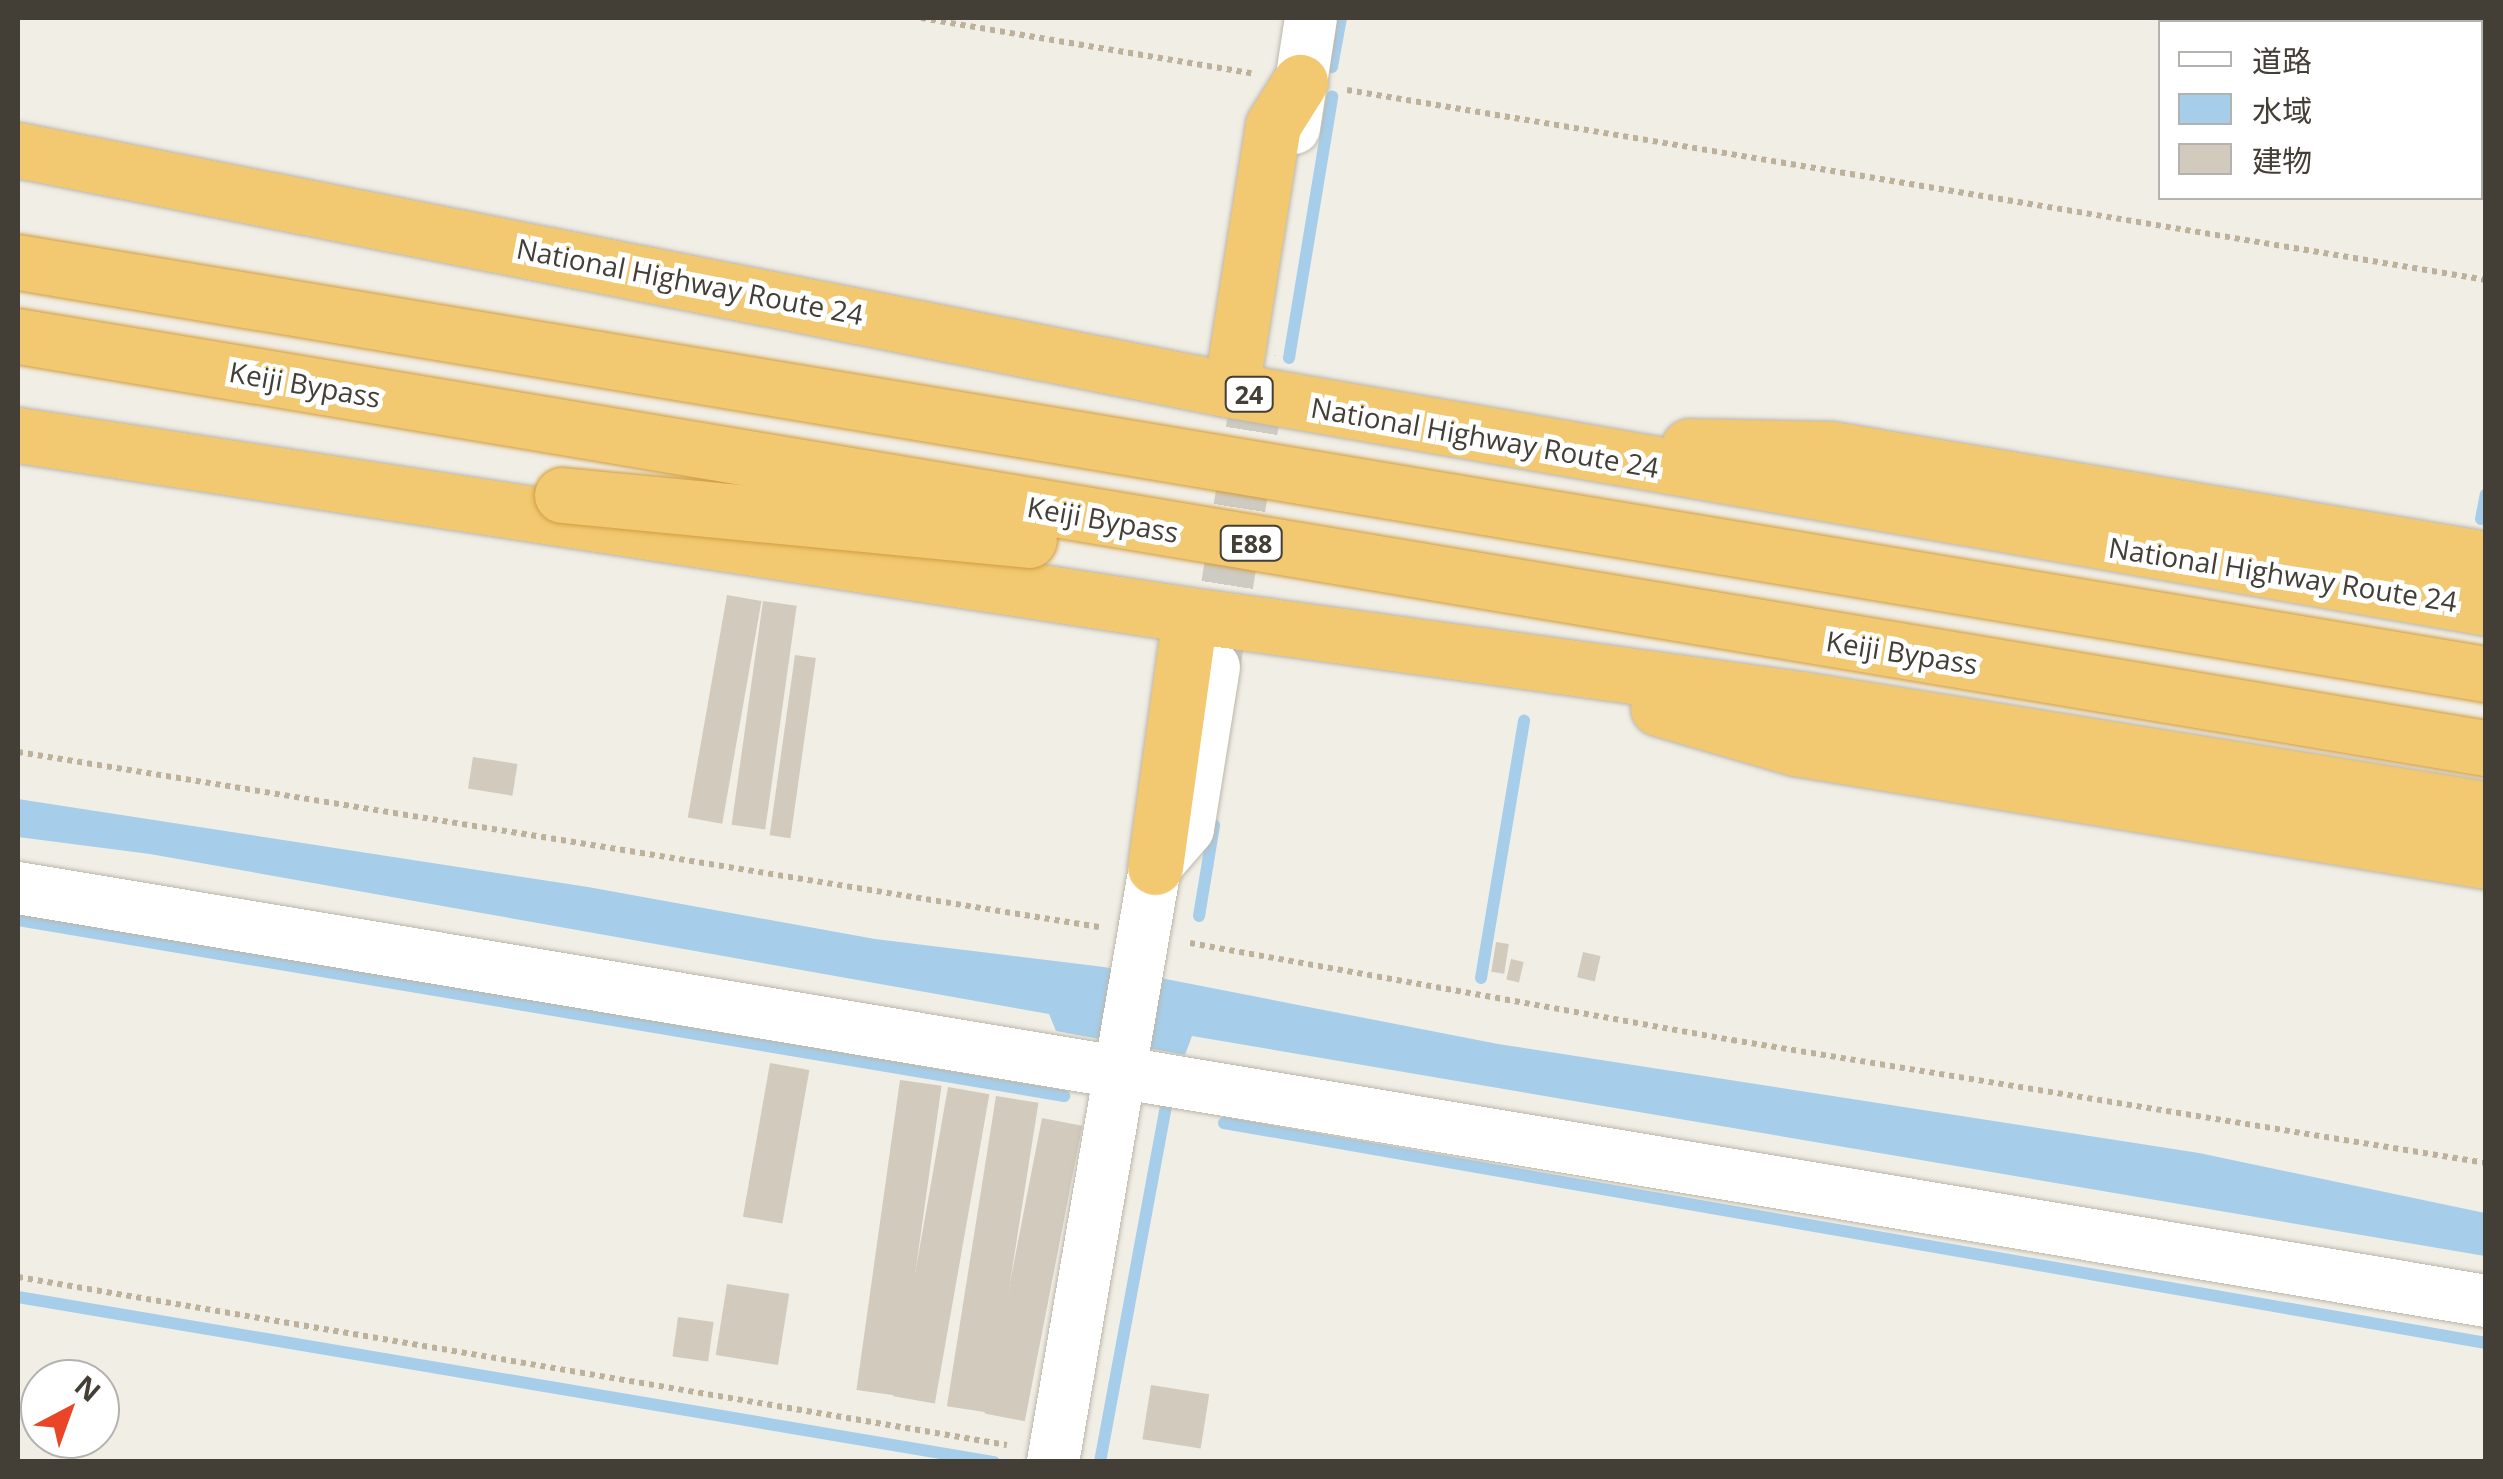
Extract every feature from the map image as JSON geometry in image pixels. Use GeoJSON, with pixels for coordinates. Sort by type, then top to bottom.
{"type":"FeatureCollection","features":[{"type":"Feature","properties":{"kind":"highway"},"geometry":{"type":"LineString","coordinates":[[1231,390],[1273,125],[1300,82]]}},
{"type":"Feature","properties":{"kind":"highway","name":"National Highway Route 24"},"geometry":{"type":"LineString","coordinates":[[18,150],[168,175],[1231,390],[1511,442],[2486,608]]}},
{"type":"Feature","properties":{"kind":"highway"},"geometry":{"type":"LineString","coordinates":[[18,236],[585,357]]}},
{"type":"Feature","properties":{"kind":"highway"},"geometry":{"type":"LineString","coordinates":[[18,262],[2486,674]]}},
{"type":"Feature","properties":{"kind":"highway","name":"Keiji Bypass"},"geometry":{"type":"LineString","coordinates":[[18,336],[2486,748]]}},
{"type":"Feature","properties":{"kind":"highway"},"geometry":{"type":"LineString","coordinates":[[18,403],[562,494],[1505,586]]}},
{"type":"Feature","properties":{"kind":"highway"},"geometry":{"type":"LineString","coordinates":[[18,435],[1190,615],[1800,700],[2486,809]]}},
{"type":"Feature","properties":{"kind":"highway"},"geometry":{"type":"LineString","coordinates":[[1511,442],[1831,449],[2486,560]]}},
{"type":"Feature","properties":{"kind":"highway"},"geometry":{"type":"LineString","coordinates":[[1155,867],[1190,615]]}},
{"type":"Feature","properties":{"kind":"highway"},"geometry":{"type":"LineString","coordinates":[[1484,657],[1795,748],[2486,860]]}},
{"type":"Feature","properties":{"kind":"street"},"geometry":{"type":"LineString","coordinates":[[1266,342],[1311,18]]}},
{"type":"Feature","properties":{"kind":"street"},"geometry":{"type":"LineString","coordinates":[[1053,1457],[1130,1075],[1155,867],[1188,829],[1214,667]]}},
{"type":"Feature","properties":{"kind":"street"},"geometry":{"type":"LineString","coordinates":[[18,888],[2486,1301]]}},
{"type":"Feature","properties":{"kind":"path"},"geometry":{"type":"LineString","coordinates":[[922,18],[2486,280]]}},
{"type":"Feature","properties":{"kind":"path"},"geometry":{"type":"LineString","coordinates":[[18,752],[1144,947],[2486,1163]]}},
{"type":"Feature","properties":{"kind":"path"},"geometry":{"type":"LineString","coordinates":[[18,1277],[1053,1457]]}},
{"type":"Feature","properties":{"kind":"water"},"geometry":{"type":"Polygon","coordinates":[[[18,799],[588,887],[875,939],[1104,967],[1498,1044],[2199,1153],[2485,1213],[2485,1256],[1192,1036],[1185,1055],[1056,1031],[1049,1014],[150,854],[18,837],[18,799]]]}},
{"type":"Feature","properties":{"kind":"building"},"geometry":{"type":"Polygon","coordinates":[[[727,595],[761,601],[722,824],[688,818],[727,595]]]}},
{"type":"Feature","properties":{"kind":"building"},"geometry":{"type":"Polygon","coordinates":[[[763,601],[797,606],[765,830],[732,825],[763,601]]]}},
{"type":"Feature","properties":{"kind":"building"},"geometry":{"type":"Polygon","coordinates":[[[795,655],[816,658],[790,838],[770,835],[795,655]]]}},
{"type":"Feature","properties":{"kind":"building"},"geometry":{"type":"Polygon","coordinates":[[[473,757],[517,764],[512,796],[468,789],[473,757]]]}},
{"type":"Feature","properties":{"kind":"building"},"geometry":{"type":"Polygon","coordinates":[[[1496,942],[1509,944],[1504,974],[1491,972],[1496,942]]]}},
{"type":"Feature","properties":{"kind":"building"},"geometry":{"type":"Polygon","coordinates":[[[1583,952],[1601,956],[1595,981],[1577,977],[1583,952]]]}},
{"type":"Feature","properties":{"kind":"building"},"geometry":{"type":"Polygon","coordinates":[[[1511,959],[1524,962],[1519,982],[1506,979],[1511,959]]]}},
{"type":"Feature","properties":{"kind":"building"},"geometry":{"type":"Polygon","coordinates":[[[770,1063],[809,1070],[782,1224],[743,1217],[770,1063]]]}},
{"type":"Feature","properties":{"kind":"building"},"geometry":{"type":"Polygon","coordinates":[[[900,1080],[942,1086],[898,1396],[856,1390],[900,1080]]]}},
{"type":"Feature","properties":{"kind":"building"},"geometry":{"type":"Polygon","coordinates":[[[948,1087],[989,1094],[935,1404],[893,1396],[948,1087]]]}},
{"type":"Feature","properties":{"kind":"building"},"geometry":{"type":"Polygon","coordinates":[[[996,1096],[1038,1103],[989,1413],[947,1406],[996,1096]]]}},
{"type":"Feature","properties":{"kind":"building"},"geometry":{"type":"Polygon","coordinates":[[[1042,1118],[1082,1126],[1025,1421],[985,1413],[1042,1118]]]}},
{"type":"Feature","properties":{"kind":"building"},"geometry":{"type":"Polygon","coordinates":[[[727,1284],[789,1294],[778,1365],[716,1355],[727,1284]]]}},
{"type":"Feature","properties":{"kind":"building"},"geometry":{"type":"Polygon","coordinates":[[[678,1317],[714,1322],[708,1362],[672,1357],[678,1317]]]}},
{"type":"Feature","properties":{"kind":"building"},"geometry":{"type":"Polygon","coordinates":[[[1151,1385],[1209,1394],[1201,1449],[1142,1439],[1151,1385]]]}},
{"type":"Feature","properties":{"kind":"waterway"},"geometry":{"type":"LineString","coordinates":[[1332,67],[1341,18]]}},
{"type":"Feature","properties":{"kind":"waterway"},"geometry":{"type":"LineString","coordinates":[[1289,358],[1332,97]]}},
{"type":"Feature","properties":{"kind":"waterway"},"geometry":{"type":"LineString","coordinates":[[2481,519],[2486,494]]}},
{"type":"Feature","properties":{"kind":"waterway"},"geometry":{"type":"LineString","coordinates":[[1481,978],[1524,721]]}},
{"type":"Feature","properties":{"kind":"waterway"},"geometry":{"type":"LineString","coordinates":[[1199,916],[1214,825]]}},
{"type":"Feature","properties":{"kind":"waterway"},"geometry":{"type":"LineString","coordinates":[[18,920],[1064,1096]]}},
{"type":"Feature","properties":{"kind":"waterway"},"geometry":{"type":"LineString","coordinates":[[1100,1462],[1169,1091]]}},
{"type":"Feature","properties":{"kind":"waterway"},"geometry":{"type":"LineString","coordinates":[[1224,1123],[2486,1343]]}},
{"type":"Feature","properties":{"kind":"waterway"},"geometry":{"type":"LineString","coordinates":[[18,1297],[994,1462]]}},
{"type":"Feature","properties":{"kind":"tunnel"},"geometry":{"type":"LineString","coordinates":[[1215,662],[1264,354]]}}]}
